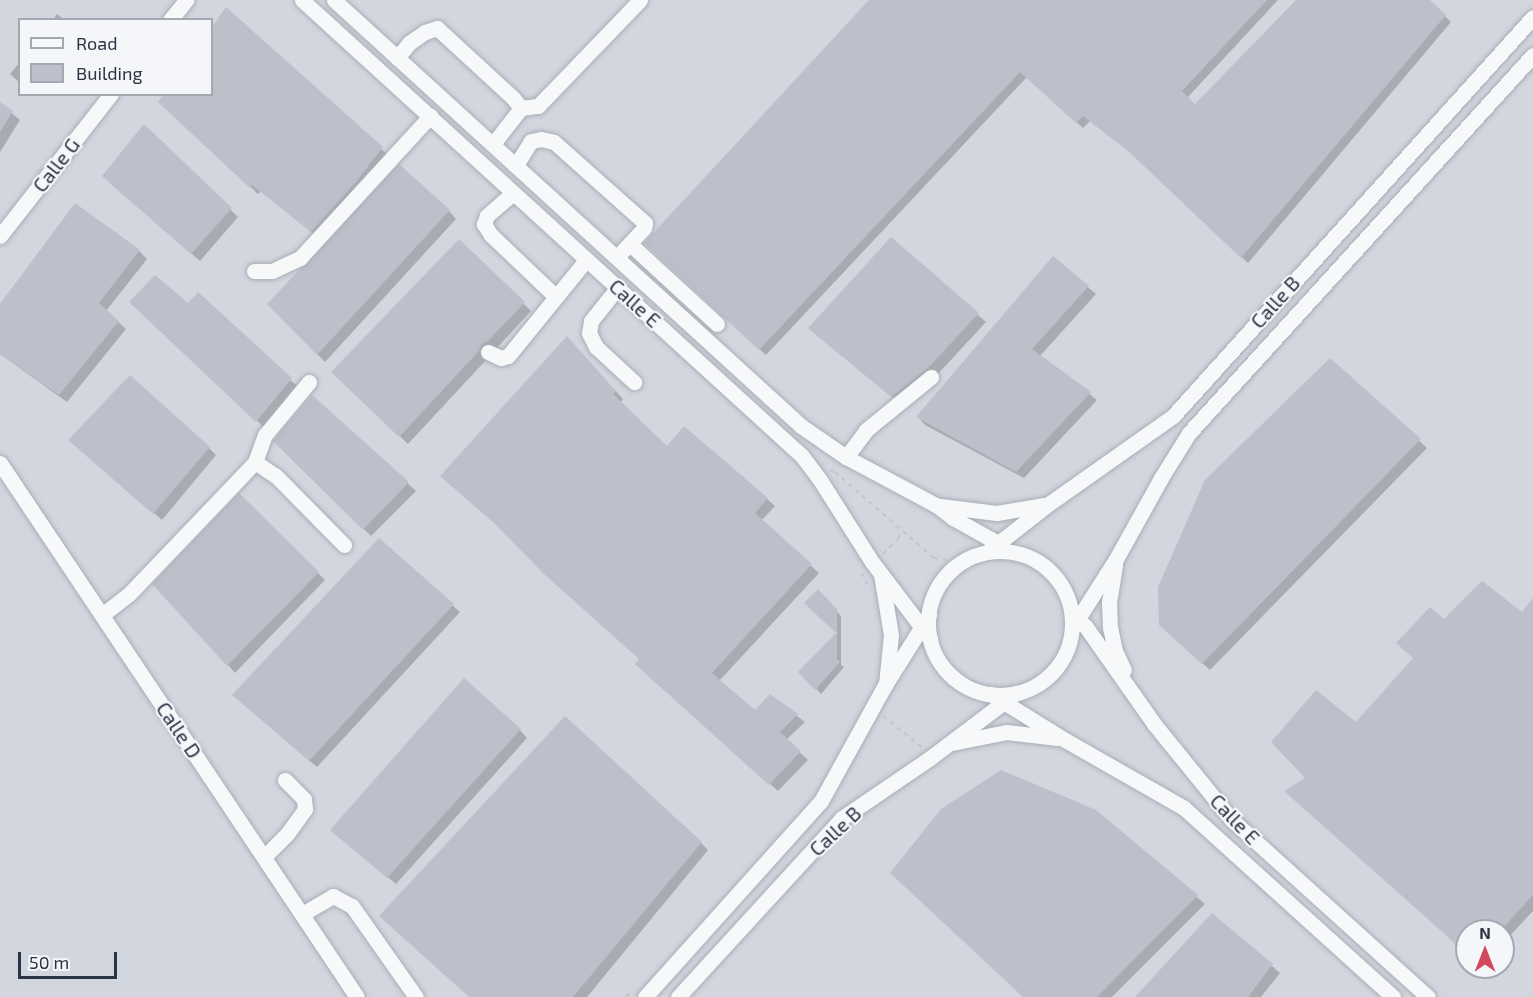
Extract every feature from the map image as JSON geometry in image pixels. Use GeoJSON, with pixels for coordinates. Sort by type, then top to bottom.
{"type":"FeatureCollection","features":[{"type":"Feature","properties":{"kind":"street"},"geometry":{"type":"LineString","coordinates":[[172,18],[186,0]]}},
{"type":"Feature","properties":{"kind":"street","name":"Calle E"},"geometry":{"type":"LineString","coordinates":[[302,0],[802,456],[881,574],[924,621]]}},
{"type":"Feature","properties":{"kind":"street","name":"Calle E"},"geometry":{"type":"LineString","coordinates":[[334,0],[801,426],[846,457],[936,505],[996,548]]}},
{"type":"Feature","properties":{"kind":"street"},"geometry":{"type":"LineString","coordinates":[[493,144],[521,108],[538,106],[640,0]]}},
{"type":"Feature","properties":{"kind":"street","name":"Calle B"},"geometry":{"type":"LineString","coordinates":[[996,548],[1047,505],[1173,416],[1533,17]]}},
{"type":"Feature","properties":{"kind":"street"},"geometry":{"type":"LineString","coordinates":[[397,58],[409,43],[425,32],[437,28],[521,108]]}},
{"type":"Feature","properties":{"kind":"street","name":"Calle B"},"geometry":{"type":"LineString","coordinates":[[1075,620],[1116,559],[1161,478],[1189,434],[1533,55]]}},
{"type":"Feature","properties":{"kind":"street","name":"Calle G"},"geometry":{"type":"LineString","coordinates":[[0,236],[109,96]]}},
{"type":"Feature","properties":{"kind":"street"},"geometry":{"type":"LineString","coordinates":[[254,271],[272,271],[300,258],[430,116]]}},
{"type":"Feature","properties":{"kind":"street"},"geometry":{"type":"LineString","coordinates":[[516,165],[531,141],[540,138],[554,142],[645,223],[644,228],[617,257]]}},
{"type":"Feature","properties":{"kind":"street"},"geometry":{"type":"LineString","coordinates":[[513,193],[487,216],[484,225],[491,236],[555,296]]}},
{"type":"Feature","properties":{"kind":"street"},"geometry":{"type":"LineString","coordinates":[[630,244],[721,322],[704,337]]}},
{"type":"Feature","properties":{"kind":"street"},"geometry":{"type":"LineString","coordinates":[[488,352],[501,358],[508,356],[586,260]]}},
{"type":"Feature","properties":{"kind":"street"},"geometry":{"type":"LineString","coordinates":[[618,287],[591,321],[589,333],[596,347],[634,382]]}},
{"type":"Feature","properties":{"kind":"street"},"geometry":{"type":"LineString","coordinates":[[846,457],[866,430],[931,377]]}},
{"type":"Feature","properties":{"kind":"street"},"geometry":{"type":"LineString","coordinates":[[102,615],[129,594],[255,462],[265,435],[309,382]]}},
{"type":"Feature","properties":{"kind":"street"},"geometry":{"type":"LineString","coordinates":[[255,462],[276,476],[344,545]]}},
{"type":"Feature","properties":{"kind":"street","name":"Calle D"},"geometry":{"type":"LineString","coordinates":[[0,463],[357,997]]}},
{"type":"Feature","properties":{"kind":"street","name":"Calle E"},"geometry":{"type":"LineString","coordinates":[[936,505],[969,512],[997,513],[1047,505]]}},
{"type":"Feature","properties":{"kind":"street"},"geometry":{"type":"LineString","coordinates":[[996,548],[1029,556],[1049,570],[1064,589],[1075,620],[1067,650],[1055,670],[1037,684],[1016,693],[991,694],[967,686],[947,671],[937,656],[924,621],[939,584],[962,562],[996,548]]}},
{"type":"Feature","properties":{"kind":"street","name":"Calle B"},"geometry":{"type":"LineString","coordinates":[[1116,559],[1110,588],[1110,627],[1115,651],[1129,687]]}},
{"type":"Feature","properties":{"kind":"street","name":"Calle B"},"geometry":{"type":"LineString","coordinates":[[881,574],[891,636],[885,685]]}},
{"type":"Feature","properties":{"kind":"street","name":"Calle E"},"geometry":{"type":"LineString","coordinates":[[1075,620],[1129,687],[1155,725],[1232,820],[1428,997]]}},
{"type":"Feature","properties":{"kind":"street","name":"Calle B"},"geometry":{"type":"LineString","coordinates":[[639,993],[821,801],[885,685],[924,621]]}},
{"type":"Feature","properties":{"kind":"street","name":"Calle B"},"geometry":{"type":"LineString","coordinates":[[678,997],[842,818],[949,744],[963,731],[1004,704],[1016,693]]}},
{"type":"Feature","properties":{"kind":"street","name":"Calle E"},"geometry":{"type":"LineString","coordinates":[[991,694],[1004,704],[1184,808],[1393,997]]}},
{"type":"Feature","properties":{"kind":"street","name":"Calle E"},"geometry":{"type":"LineString","coordinates":[[949,744],[1006,732],[1032,733],[1065,740]]}},
{"type":"Feature","properties":{"kind":"street"},"geometry":{"type":"LineString","coordinates":[[264,857],[287,834],[305,809],[304,799],[285,780]]}},
{"type":"Feature","properties":{"kind":"street"},"geometry":{"type":"LineString","coordinates":[[302,914],[333,896],[352,906],[416,997]]}},
{"type":"Feature","properties":{"kind":"path"},"geometry":{"type":"LineString","coordinates":[[835,472],[934,558],[962,562]]}},
{"type":"Feature","properties":{"kind":"path"},"geometry":{"type":"LineString","coordinates":[[879,557],[898,539],[901,531]]}},
{"type":"Feature","properties":{"kind":"path"},"geometry":{"type":"LineString","coordinates":[[863,568],[870,591]]}},
{"type":"Feature","properties":{"kind":"path"},"geometry":{"type":"LineString","coordinates":[[878,713],[926,752]]}},
{"type":"Feature","properties":{"kind":"path"},"geometry":{"type":"LineString","coordinates":[[626,997],[639,993]]}},
{"type":"Feature","properties":{"kind":"shaded area"},"geometry":{"type":"Polygon","coordinates":[[[0,0],[1533,0],[1533,997],[0,997],[0,0]]]}},
{"type":"Feature","properties":{"kind":"building"},"geometry":{"type":"Polygon","coordinates":[[[869,0],[1267,0],[1182,91],[1195,104],[1296,0],[1430,0],[1446,15],[1241,258],[1127,150],[1083,116],[1076,123],[1020,72],[759,350],[644,243],[869,0]]]}},
{"type":"Feature","properties":{"kind":"building"},"geometry":{"type":"Polygon","coordinates":[[[226,7],[383,147],[357,181],[311,232],[252,185],[250,188],[158,102],[162,96],[213,96],[213,26],[226,7]]]}},
{"type":"Feature","properties":{"kind":"building"},"geometry":{"type":"Polygon","coordinates":[[[0,102],[13,111],[0,132],[0,102]]]}},
{"type":"Feature","properties":{"kind":"building"},"geometry":{"type":"Polygon","coordinates":[[[144,124],[232,208],[191,254],[102,176],[144,124]]]}},
{"type":"Feature","properties":{"kind":"building"},"geometry":{"type":"Polygon","coordinates":[[[399,164],[450,210],[317,355],[267,304],[399,164]]]}},
{"type":"Feature","properties":{"kind":"building"},"geometry":{"type":"Polygon","coordinates":[[[75,203],[140,250],[99,303],[119,321],[59,395],[0,354],[0,304],[75,203]]]}},
{"type":"Feature","properties":{"kind":"building"},"geometry":{"type":"Polygon","coordinates":[[[891,237],[979,313],[929,367],[891,397],[808,328],[891,237]]]}},
{"type":"Feature","properties":{"kind":"building"},"geometry":{"type":"Polygon","coordinates":[[[459,239],[525,302],[487,342],[482,344],[478,352],[399,437],[331,372],[459,239]]]}},
{"type":"Feature","properties":{"kind":"building"},"geometry":{"type":"Polygon","coordinates":[[[1053,256],[1089,286],[1032,349],[1091,392],[1016,472],[916,417],[1053,256]]]}},
{"type":"Feature","properties":{"kind":"building"},"geometry":{"type":"Polygon","coordinates":[[[155,275],[188,303],[198,292],[292,378],[256,422],[129,302],[155,275]]]}},
{"type":"Feature","properties":{"kind":"building"},"geometry":{"type":"Polygon","coordinates":[[[567,336],[616,391],[613,394],[667,446],[684,426],[768,498],[755,513],[812,564],[712,673],[755,710],[770,694],[798,714],[780,732],[801,751],[769,785],[635,664],[639,659],[544,574],[495,524],[440,476],[567,336]]]}},
{"type":"Feature","properties":{"kind":"building"},"geometry":{"type":"Polygon","coordinates":[[[1330,358],[1421,439],[1202,664],[1159,625],[1158,587],[1205,480],[1330,358]]]}},
{"type":"Feature","properties":{"kind":"building"},"geometry":{"type":"Polygon","coordinates":[[[130,375],[210,447],[153,514],[68,440],[130,375]]]}},
{"type":"Feature","properties":{"kind":"building"},"geometry":{"type":"Polygon","coordinates":[[[312,395],[409,482],[363,530],[273,441],[312,395]]]}},
{"type":"Feature","properties":{"kind":"building"},"geometry":{"type":"Polygon","coordinates":[[[239,493],[319,572],[227,666],[152,584],[239,493]]]}},
{"type":"Feature","properties":{"kind":"building"},"geometry":{"type":"Polygon","coordinates":[[[379,538],[454,604],[309,761],[232,695],[379,538]]]}},
{"type":"Feature","properties":{"kind":"building"},"geometry":{"type":"Polygon","coordinates":[[[1482,581],[1522,612],[1533,598],[1533,895],[1511,919],[1455,919],[1455,943],[1284,791],[1305,778],[1271,742],[1316,690],[1356,722],[1413,658],[1396,643],[1430,607],[1444,619],[1482,581]]]}},
{"type":"Feature","properties":{"kind":"building"},"geometry":{"type":"Polygon","coordinates":[[[818,589],[837,609],[837,659],[840,662],[815,690],[798,672],[836,633],[804,603],[818,589]]]}},
{"type":"Feature","properties":{"kind":"building"},"geometry":{"type":"Polygon","coordinates":[[[464,678],[521,729],[387,878],[330,830],[464,678]]]}},
{"type":"Feature","properties":{"kind":"building"},"geometry":{"type":"Polygon","coordinates":[[[565,716],[702,842],[573,997],[469,997],[379,916],[565,716]]]}},
{"type":"Feature","properties":{"kind":"building"},"geometry":{"type":"Polygon","coordinates":[[[1001,770],[1096,810],[1198,895],[1097,997],[1023,997],[890,873],[941,809],[1001,770]]]}},
{"type":"Feature","properties":{"kind":"building"},"geometry":{"type":"Polygon","coordinates":[[[1212,913],[1273,964],[1248,997],[1135,997],[1212,913]]]}}]}
